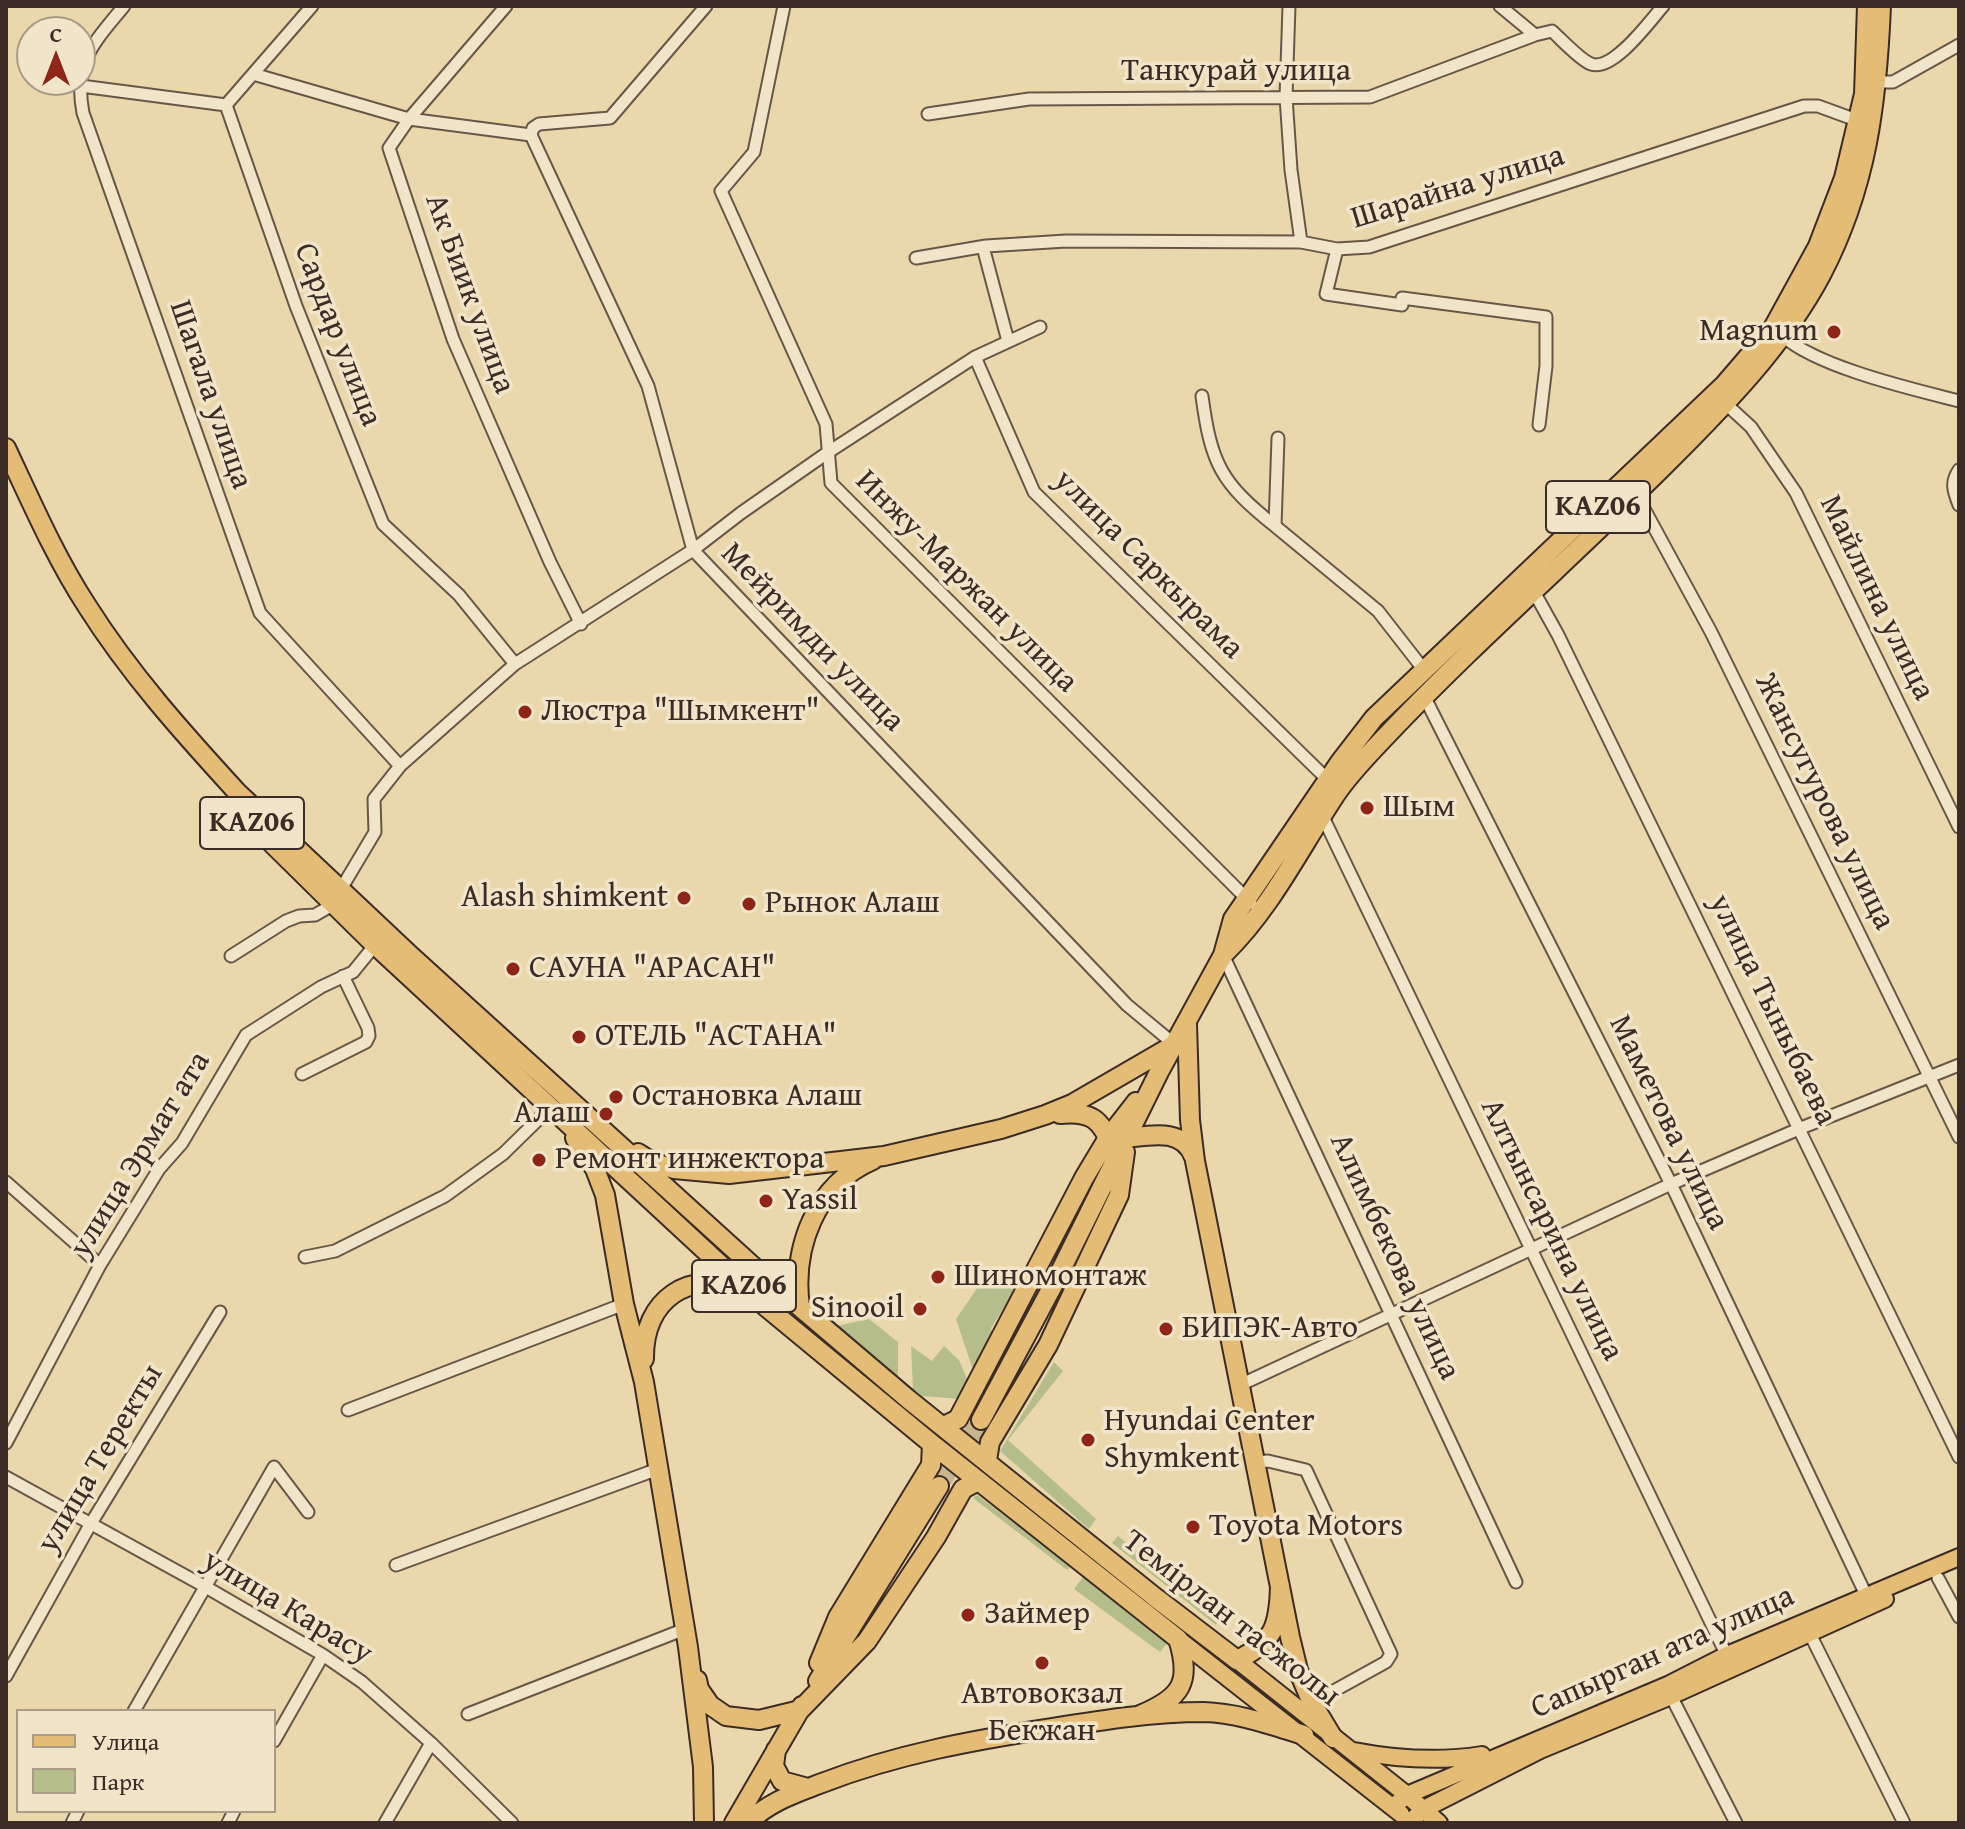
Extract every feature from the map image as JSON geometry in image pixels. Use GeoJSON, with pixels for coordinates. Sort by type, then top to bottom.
{"type":"FeatureCollection","features":[{"type":"Feature","properties":{"kind":"highway","name":"KАZ06"},"geometry":{"type":"LineString","coordinates":[[1254,905],[1420,683],[1724,385],[1773,328],[1818,246],[1844,178],[1864,94],[1867,6]]}},
{"type":"Feature","properties":{"kind":"highway","name":"KАZ06"},"geometry":{"type":"LineString","coordinates":[[981,1420],[1058,1276],[1116,1157],[1118,1138],[1187,1024],[1223,955],[1250,929],[1254,905],[1328,780],[1374,718],[1533,590],[1636,494],[1726,404],[1783,336],[1822,274],[1856,192],[1869,144],[1878,82],[1881,6]]}},
{"type":"Feature","properties":{"kind":"highway","name":"KАZ06"},"geometry":{"type":"LineString","coordinates":[[6,448],[70,577],[119,654],[180,731],[337,896],[375,945],[750,1291],[932,1444],[971,1485]]}},
{"type":"Feature","properties":{"kind":"highway","name":"KАZ06"},"geometry":{"type":"LineString","coordinates":[[6,476],[75,610],[110,661],[171,738],[208,778],[800,1307],[908,1399],[951,1422],[988,1451]]}},
{"type":"Feature","properties":{"kind":"highway"},"geometry":{"type":"LineString","coordinates":[[1187,1024],[1188,1095],[1195,1161],[1280,1586],[1298,1670],[1312,1703],[1333,1738]]}},
{"type":"Feature","properties":{"kind":"highway","name":"KАZ06"},"geometry":{"type":"LineString","coordinates":[[588,1116],[652,1162],[703,1173],[729,1174],[884,1156],[1001,1129],[1045,1115],[1072,1104],[1174,1044]]}},
{"type":"Feature","properties":{"kind":"highway"},"geometry":{"type":"LineString","coordinates":[[557,1113],[595,1169],[605,1195],[624,1304],[644,1382],[686,1638],[703,1767],[704,1823]]}},
{"type":"Feature","properties":{"kind":"highway"},"geometry":{"type":"LineString","coordinates":[[1045,1115],[1087,1115],[1118,1138],[1172,1135],[1191,1149],[1195,1161]]}},
{"type":"Feature","properties":{"kind":"highway"},"geometry":{"type":"LineString","coordinates":[[951,1422],[1084,1178],[1118,1138]]}},
{"type":"Feature","properties":{"kind":"highway"},"geometry":{"type":"LineString","coordinates":[[988,1451],[1048,1345],[1119,1195],[1118,1138]]}},
{"type":"Feature","properties":{"kind":"highway"},"geometry":{"type":"LineString","coordinates":[[800,1307],[798,1267],[816,1213],[840,1179],[859,1166],[884,1156]]}},
{"type":"Feature","properties":{"kind":"highway"},"geometry":{"type":"LineString","coordinates":[[644,1382],[643,1342],[652,1316],[665,1300],[682,1288],[700,1282],[724,1282],[750,1291]]}},
{"type":"Feature","properties":{"kind":"highway"},"geometry":{"type":"LineString","coordinates":[[800,1710],[838,1617],[931,1465],[932,1444]]}},
{"type":"Feature","properties":{"kind":"highway","name":"Темірлан тасжолы"},"geometry":{"type":"LineString","coordinates":[[988,1451],[1156,1598],[1237,1660]]}},
{"type":"Feature","properties":{"kind":"highway"},"geometry":{"type":"LineString","coordinates":[[686,1638],[699,1689],[710,1705],[726,1716],[759,1720],[800,1710],[867,1641],[971,1485],[931,1465]]}},
{"type":"Feature","properties":{"kind":"highway","name":"Темірлан тасжолы"},"geometry":{"type":"LineString","coordinates":[[971,1485],[1178,1639]]}},
{"type":"Feature","properties":{"kind":"highway"},"geometry":{"type":"LineString","coordinates":[[734,1823],[939,1486]]}},
{"type":"Feature","properties":{"kind":"highway"},"geometry":{"type":"LineString","coordinates":[[1237,1660],[1263,1645],[1274,1629],[1279,1611],[1280,1586]]}},
{"type":"Feature","properties":{"kind":"highway"},"geometry":{"type":"LineString","coordinates":[[1140,1715],[1168,1703],[1176,1693],[1183,1678],[1185,1662],[1178,1639]]}},
{"type":"Feature","properties":{"kind":"highway"},"geometry":{"type":"LineString","coordinates":[[748,1823],[775,1802],[854,1771],[945,1746],[1140,1715],[1206,1712],[1236,1715],[1304,1735]]}},
{"type":"Feature","properties":{"kind":"highway"},"geometry":{"type":"LineString","coordinates":[[776,1750],[774,1766],[782,1781],[808,1788]]}},
{"type":"Feature","properties":{"kind":"main road","name":"Сапырган ата улица"},"geometry":{"type":"LineString","coordinates":[[1411,1823],[1424,1809],[1540,1750],[1671,1696],[1730,1661],[1866,1595],[1959,1557]]}},
{"type":"Feature","properties":{"kind":"main road","name":"Сапырган ата улица"},"geometry":{"type":"LineString","coordinates":[[1394,1806],[1407,1795],[1507,1751],[1670,1684],[1809,1632],[1959,1569]]}},
{"type":"Feature","properties":{"kind":"main road","name":"Темірлан тасжолы"},"geometry":{"type":"LineString","coordinates":[[1178,1639],[1394,1806],[1411,1823]]}},
{"type":"Feature","properties":{"kind":"main road","name":"Темірлан тасжолы"},"geometry":{"type":"LineString","coordinates":[[1237,1660],[1439,1823]]}},
{"type":"Feature","properties":{"kind":"main road"},"geometry":{"type":"LineString","coordinates":[[1348,1750],[1426,1759],[1459,1759],[1507,1751]]}},
{"type":"Feature","properties":{"kind":"street","name":"Шагала улица"},"geometry":{"type":"LineString","coordinates":[[96,40],[124,6]]}},
{"type":"Feature","properties":{"kind":"street"},"geometry":{"type":"LineString","coordinates":[[96,88],[226,105],[312,6]]}},
{"type":"Feature","properties":{"kind":"street","name":"Ак Биик улица"},"geometry":{"type":"LineString","coordinates":[[506,6],[409,119],[389,148],[453,339],[550,562],[581,624]]}},
{"type":"Feature","properties":{"kind":"street"},"geometry":{"type":"LineString","coordinates":[[253,74],[409,119],[531,135],[533,128],[539,124],[610,118],[706,6]]}},
{"type":"Feature","properties":{"kind":"street","name":"Инжу-Маржан улица"},"geometry":{"type":"LineString","coordinates":[[784,6],[754,152],[721,191],[826,424],[831,483],[1254,905]]}},
{"type":"Feature","properties":{"kind":"street"},"geometry":{"type":"LineString","coordinates":[[1289,6],[1286,97],[1291,170],[1301,242]]}},
{"type":"Feature","properties":{"kind":"street"},"geometry":{"type":"LineString","coordinates":[[1500,6],[1535,35]]}},
{"type":"Feature","properties":{"kind":"street","name":"Танкурай улица"},"geometry":{"type":"LineString","coordinates":[[928,114],[1029,99],[1370,97],[1552,31],[1590,64],[1600,65],[1619,55],[1663,6]]}},
{"type":"Feature","properties":{"kind":"street"},"geometry":{"type":"LineString","coordinates":[[1878,82],[1893,82],[1959,45]]}},
{"type":"Feature","properties":{"kind":"street","name":"Шагала улица"},"geometry":{"type":"LineString","coordinates":[[82,96],[83,113],[260,613],[400,766]]}},
{"type":"Feature","properties":{"kind":"street","name":"Сардар улица"},"geometry":{"type":"LineString","coordinates":[[226,105],[296,306],[383,524],[459,595],[515,664]]}},
{"type":"Feature","properties":{"kind":"street","name":"Шарайна улица"},"geometry":{"type":"LineString","coordinates":[[916,258],[983,247],[1066,241],[1301,242],[1337,249],[1369,247],[1804,106],[1818,106],[1859,121]]}},
{"type":"Feature","properties":{"kind":"street","name":"Мейримди улица"},"geometry":{"type":"LineString","coordinates":[[531,135],[648,386],[693,550],[1127,1005],[1174,1044]]}},
{"type":"Feature","properties":{"kind":"street"},"geometry":{"type":"LineString","coordinates":[[983,247],[1008,341]]}},
{"type":"Feature","properties":{"kind":"street"},"geometry":{"type":"LineString","coordinates":[[1337,249],[1326,294],[1402,305],[1402,298],[1546,317],[1546,366],[1539,425]]}},
{"type":"Feature","properties":{"kind":"street"},"geometry":{"type":"LineString","coordinates":[[231,956],[286,921],[315,915],[337,896],[375,832],[374,799],[400,766],[515,664],[693,550],[827,453],[975,357],[1040,327]]}},
{"type":"Feature","properties":{"kind":"street"},"geometry":{"type":"LineString","coordinates":[[1783,336],[1796,348],[1885,381],[1959,401]]}},
{"type":"Feature","properties":{"kind":"street","name":"улица Саркырама"},"geometry":{"type":"LineString","coordinates":[[975,357],[1034,492],[1328,780]]}},
{"type":"Feature","properties":{"kind":"street","name":"Маметова улица"},"geometry":{"type":"LineString","coordinates":[[1202,396],[1212,448],[1221,473],[1242,498],[1378,611],[1420,683],[1671,1184],[1866,1595]]}},
{"type":"Feature","properties":{"kind":"street","name":"Майлина улица"},"geometry":{"type":"LineString","coordinates":[[1726,404],[1751,427],[1796,493],[1959,827]]}},
{"type":"Feature","properties":{"kind":"street"},"geometry":{"type":"LineString","coordinates":[[1275,526],[1278,438]]}},
{"type":"Feature","properties":{"kind":"street"},"geometry":{"type":"LineString","coordinates":[[1959,470],[1953,478],[1959,505]]}},
{"type":"Feature","properties":{"kind":"street","name":"Жансугурова улица"},"geometry":{"type":"LineString","coordinates":[[1636,494],[1711,632],[1959,1137]]}},
{"type":"Feature","properties":{"kind":"street","name":"улица Тыныбаева"},"geometry":{"type":"LineString","coordinates":[[1533,590],[1801,1128],[1959,1457]]}},
{"type":"Feature","properties":{"kind":"street","name":"Алтынсарина улица"},"geometry":{"type":"LineString","coordinates":[[1322,815],[1730,1661]]}},
{"type":"Feature","properties":{"kind":"street","name":"улица Эрмат ата"},"geometry":{"type":"LineString","coordinates":[[6,1443],[100,1265],[159,1169],[182,1143],[246,1035],[353,972],[375,945]]}},
{"type":"Feature","properties":{"kind":"street","name":"Алимбекова улица"},"geometry":{"type":"LineString","coordinates":[[1223,955],[1516,1582]]}},
{"type":"Feature","properties":{"kind":"street"},"geometry":{"type":"LineString","coordinates":[[302,1074],[366,1042],[369,1036],[343,976]]}},
{"type":"Feature","properties":{"kind":"street"},"geometry":{"type":"LineString","coordinates":[[1240,1385],[1671,1184],[1959,1065]]}},
{"type":"Feature","properties":{"kind":"street"},"geometry":{"type":"LineString","coordinates":[[305,1257],[335,1251],[445,1196],[557,1113]]}},
{"type":"Feature","properties":{"kind":"street"},"geometry":{"type":"LineString","coordinates":[[6,1182],[100,1265]]}},
{"type":"Feature","properties":{"kind":"street"},"geometry":{"type":"LineString","coordinates":[[348,1410],[624,1304]]}},
{"type":"Feature","properties":{"kind":"street","name":"улица Теректы"},"geometry":{"type":"LineString","coordinates":[[6,1676],[90,1525],[220,1312]]}},
{"type":"Feature","properties":{"kind":"street"},"geometry":{"type":"LineString","coordinates":[[1255,1462],[1268,1461],[1306,1470],[1391,1654],[1386,1662],[1312,1703]]}},
{"type":"Feature","properties":{"kind":"street"},"geometry":{"type":"LineString","coordinates":[[135,1709],[274,1467],[308,1512]]}},
{"type":"Feature","properties":{"kind":"street"},"geometry":{"type":"LineString","coordinates":[[396,1565],[658,1469]]}},
{"type":"Feature","properties":{"kind":"street","name":"улица Карасу"},"geometry":{"type":"LineString","coordinates":[[6,1477],[323,1655],[362,1682],[431,1743],[512,1823]]}},
{"type":"Feature","properties":{"kind":"street"},"geometry":{"type":"LineString","coordinates":[[1938,1578],[1959,1617]]}},
{"type":"Feature","properties":{"kind":"street"},"geometry":{"type":"LineString","coordinates":[[1809,1632],[1904,1823]]}},
{"type":"Feature","properties":{"kind":"street"},"geometry":{"type":"LineString","coordinates":[[468,1714],[686,1638]]}},
{"type":"Feature","properties":{"kind":"street"},"geometry":{"type":"LineString","coordinates":[[276,1737],[323,1655]]}},
{"type":"Feature","properties":{"kind":"street"},"geometry":{"type":"LineString","coordinates":[[1671,1696],[1736,1823]]}},
{"type":"Feature","properties":{"kind":"street"},"geometry":{"type":"LineString","coordinates":[[385,1823],[431,1743]]}},
{"type":"Feature","properties":{"kind":"green space"},"geometry":{"type":"Polygon","coordinates":[[[1037,1270],[1022,1295],[1011,1296],[991,1328],[994,1343],[976,1379],[956,1319],[989,1271],[1037,1270]]]}},
{"type":"Feature","properties":{"kind":"green space"},"geometry":{"type":"Polygon","coordinates":[[[869,1319],[898,1342],[898,1378],[832,1327],[869,1319]]]}},
{"type":"Feature","properties":{"kind":"green space"},"geometry":{"type":"Polygon","coordinates":[[[911,1346],[932,1361],[944,1346],[959,1360],[972,1390],[961,1399],[922,1396],[913,1389],[911,1346]]]}},
{"type":"Feature","properties":{"kind":"green space"},"geometry":{"type":"Polygon","coordinates":[[[1054,1362],[1063,1371],[1008,1440],[1096,1519],[1089,1529],[1000,1451],[1054,1362]]]}},
{"type":"Feature","properties":{"kind":"green space"},"geometry":{"type":"Polygon","coordinates":[[[977,1495],[1071,1566],[1067,1570],[973,1498],[977,1495]]]}},
{"type":"Feature","properties":{"kind":"green space"},"geometry":{"type":"Polygon","coordinates":[[[1118,1536],[1221,1618],[1216,1625],[1112,1543],[1118,1536]]]}},
{"type":"Feature","properties":{"kind":"green space"},"geometry":{"type":"Polygon","coordinates":[[[1084,1576],[1170,1640],[1160,1652],[1074,1589],[1084,1576]]]}},
{"type":"Feature","properties":{"kind":"tunnel"},"geometry":{"type":"LineString","coordinates":[[939,1486],[981,1420]]}},
{"type":"Feature","properties":{"kind":"place","name":"Magnum"},"geometry":{"type":"Point","coordinates":[1834,332]}},
{"type":"Feature","properties":{"kind":"place","name":"Люстра \"Шымкент\""},"geometry":{"type":"Point","coordinates":[525,712]}},
{"type":"Feature","properties":{"kind":"place","name":"Шым"},"geometry":{"type":"Point","coordinates":[1367,808]}},
{"type":"Feature","properties":{"kind":"place","name":"Alash shimkent"},"geometry":{"type":"Point","coordinates":[684,898]}},
{"type":"Feature","properties":{"kind":"place","name":"Рынок Алаш"},"geometry":{"type":"Point","coordinates":[749,904]}},
{"type":"Feature","properties":{"kind":"place","name":"САУНА \"АРАСАН\""},"geometry":{"type":"Point","coordinates":[513,969]}},
{"type":"Feature","properties":{"kind":"place","name":"ОТЕЛЬ \"АСТАНА\""},"geometry":{"type":"Point","coordinates":[579,1037]}},
{"type":"Feature","properties":{"kind":"place","name":"Остановка Алаш"},"geometry":{"type":"Point","coordinates":[616,1097]}},
{"type":"Feature","properties":{"kind":"place","name":"Алаш"},"geometry":{"type":"Point","coordinates":[606,1114]}},
{"type":"Feature","properties":{"kind":"place","name":"Ремонт инжектора"},"geometry":{"type":"Point","coordinates":[539,1160]}},
{"type":"Feature","properties":{"kind":"place","name":"Yassil"},"geometry":{"type":"Point","coordinates":[766,1201]}},
{"type":"Feature","properties":{"kind":"place","name":"Шиномонтаж"},"geometry":{"type":"Point","coordinates":[938,1277]}},
{"type":"Feature","properties":{"kind":"place","name":"Sinooil"},"geometry":{"type":"Point","coordinates":[920,1309]}},
{"type":"Feature","properties":{"kind":"place","name":"БИПЭК-Авто"},"geometry":{"type":"Point","coordinates":[1166,1329]}},
{"type":"Feature","properties":{"kind":"place","name":"Hyundai Center Shymkent"},"geometry":{"type":"Point","coordinates":[1088,1440]}},
{"type":"Feature","properties":{"kind":"place","name":"Toyota Motors"},"geometry":{"type":"Point","coordinates":[1193,1527]}},
{"type":"Feature","properties":{"kind":"place","name":"Займер"},"geometry":{"type":"Point","coordinates":[968,1615]}},
{"type":"Feature","properties":{"kind":"place","name":"Автовокзал Бекжан"},"geometry":{"type":"Point","coordinates":[1042,1663]}}]}
